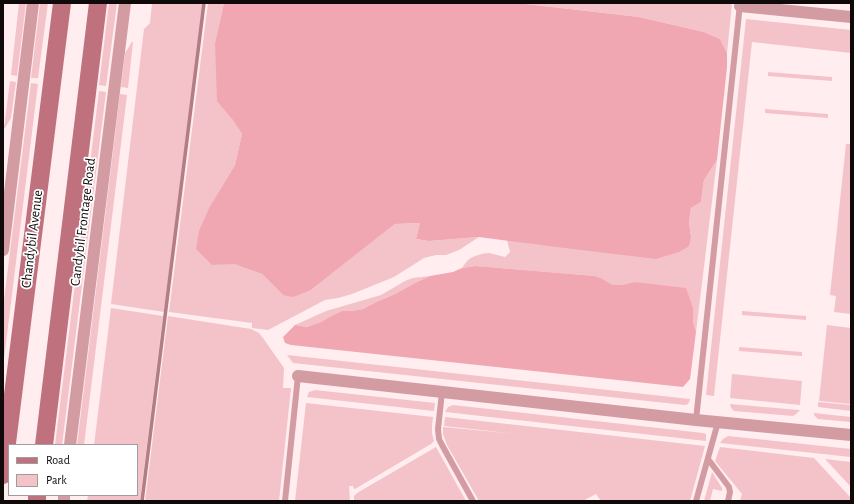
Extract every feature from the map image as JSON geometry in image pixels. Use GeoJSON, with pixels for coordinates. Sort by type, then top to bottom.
{"type":"FeatureCollection","features":[{"type":"Feature","properties":{"kind":"main road","name":"Chandybil Avenue"},"geometry":{"type":"LineString","coordinates":[[3,475],[62,3]]}},
{"type":"Feature","properties":{"kind":"main road"},"geometry":{"type":"LineString","coordinates":[[44,444],[98,3]]}},
{"type":"Feature","properties":{"kind":"street"},"geometry":{"type":"LineString","coordinates":[[3,250],[33,3]]}},
{"type":"Feature","properties":{"kind":"street","name":"Candybil Frontage Road"},"geometry":{"type":"LineString","coordinates":[[70,444],[125,3]]}},
{"type":"Feature","properties":{"kind":"street"},"geometry":{"type":"LineString","coordinates":[[740,4],[851,18]]}},
{"type":"Feature","properties":{"kind":"street"},"geometry":{"type":"LineString","coordinates":[[298,376],[696,420],[851,435]]}},
{"type":"Feature","properties":{"kind":"lane"},"geometry":{"type":"LineString","coordinates":[[696,420],[740,4]]}},
{"type":"Feature","properties":{"kind":"lane"},"geometry":{"type":"LineString","coordinates":[[285,501],[298,376]]}},
{"type":"Feature","properties":{"kind":"lane"},"geometry":{"type":"LineString","coordinates":[[442,392],[438,428],[439,439],[473,501]]}},
{"type":"Feature","properties":{"kind":"lane"},"geometry":{"type":"LineString","coordinates":[[696,501],[718,422]]}},
{"type":"Feature","properties":{"kind":"lane"},"geometry":{"type":"LineString","coordinates":[[708,459],[729,487],[730,492],[728,501]]}},
{"type":"Feature","properties":{"kind":"green space"},"geometry":{"type":"Polygon","coordinates":[[[19,3],[26,3],[17,76],[11,75],[19,3]]]}},
{"type":"Feature","properties":{"kind":"green space"},"geometry":{"type":"Polygon","coordinates":[[[40,3],[48,3],[38,78],[31,78],[40,3]]]}},
{"type":"Feature","properties":{"kind":"green space"},"geometry":{"type":"Polygon","coordinates":[[[109,3],[117,3],[106,86],[99,85],[109,3]]]}},
{"type":"Feature","properties":{"kind":"green space"},"geometry":{"type":"Polygon","coordinates":[[[152,3],[203,3],[164,312],[111,304],[144,29],[150,23],[152,3]]]}},
{"type":"Feature","properties":{"kind":"green space"},"geometry":{"type":"Polygon","coordinates":[[[208,3],[224,3],[215,43],[232,119],[242,134],[235,165],[210,206],[212,265],[235,263],[262,274],[283,295],[311,290],[395,224],[420,223],[416,239],[429,241],[479,237],[459,250],[446,255],[436,255],[424,258],[394,277],[352,294],[325,300],[268,330],[252,328],[252,323],[169,312],[208,3]]]}},
{"type":"Feature","properties":{"kind":"green space"},"geometry":{"type":"Polygon","coordinates":[[[517,3],[732,3],[727,53],[720,39],[704,32],[639,17],[517,3]]]}},
{"type":"Feature","properties":{"kind":"green space"},"geometry":{"type":"Polygon","coordinates":[[[746,19],[851,30],[851,53],[752,42],[714,396],[706,395],[746,19]]]}},
{"type":"Feature","properties":{"kind":"green space"},"geometry":{"type":"Polygon","coordinates":[[[132,42],[128,88],[121,87],[125,53],[132,42]]]}},
{"type":"Feature","properties":{"kind":"green space"},"geometry":{"type":"Polygon","coordinates":[[[768,72],[832,77],[832,81],[768,76],[768,72]]]}},
{"type":"Feature","properties":{"kind":"green space"},"geometry":{"type":"Polygon","coordinates":[[[10,81],[16,82],[11,118],[4,128],[10,81]]]}},
{"type":"Feature","properties":{"kind":"green space"},"geometry":{"type":"Polygon","coordinates":[[[31,83],[38,84],[3,367],[3,308],[31,83]]]}},
{"type":"Feature","properties":{"kind":"green space"},"geometry":{"type":"Polygon","coordinates":[[[99,91],[106,92],[62,444],[55,444],[99,91]]]}},
{"type":"Feature","properties":{"kind":"green space"},"geometry":{"type":"Polygon","coordinates":[[[120,94],[127,95],[84,444],[77,444],[120,94]]]}},
{"type":"Feature","properties":{"kind":"green space"},"geometry":{"type":"Polygon","coordinates":[[[765,109],[828,114],[828,118],[765,113],[765,109]]]}},
{"type":"Feature","properties":{"kind":"green space"},"geometry":{"type":"Polygon","coordinates":[[[846,144],[851,144],[851,314],[834,312],[836,296],[830,295],[846,144]]]}},
{"type":"Feature","properties":{"kind":"green space"},"geometry":{"type":"Polygon","coordinates":[[[717,160],[696,332],[693,322],[693,308],[634,282],[622,285],[613,285],[595,276],[476,266],[462,268],[468,260],[481,254],[489,253],[505,257],[510,252],[507,240],[540,245],[691,237],[689,222],[691,208],[701,202],[704,180],[717,160]]]}},
{"type":"Feature","properties":{"kind":"green space"},"geometry":{"type":"Polygon","coordinates":[[[430,276],[363,309],[342,311],[321,322],[307,327],[295,325],[326,311],[381,295],[413,278],[430,276]]]}},
{"type":"Feature","properties":{"kind":"green space"},"geometry":{"type":"Polygon","coordinates":[[[111,308],[163,316],[140,501],[87,501],[88,496],[138,496],[138,444],[94,444],[111,308]]]}},
{"type":"Feature","properties":{"kind":"green space"},"geometry":{"type":"Polygon","coordinates":[[[742,311],[806,316],[806,320],[742,315],[742,311]]]}},
{"type":"Feature","properties":{"kind":"green space"},"geometry":{"type":"Polygon","coordinates":[[[168,316],[251,329],[259,333],[284,368],[283,388],[291,388],[279,501],[145,501],[168,316]]]}},
{"type":"Feature","properties":{"kind":"green space"},"geometry":{"type":"Polygon","coordinates":[[[827,325],[851,328],[851,404],[819,401],[827,325]]]}},
{"type":"Feature","properties":{"kind":"green space"},"geometry":{"type":"Polygon","coordinates":[[[739,347],[802,352],[802,356],[739,351],[739,347]]]}},
{"type":"Feature","properties":{"kind":"green space"},"geometry":{"type":"Polygon","coordinates":[[[287,355],[690,399],[688,404],[685,405],[293,363],[287,355]]]}},
{"type":"Feature","properties":{"kind":"green space"},"geometry":{"type":"Polygon","coordinates":[[[732,374],[802,381],[800,405],[730,398],[732,374]]]}},
{"type":"Feature","properties":{"kind":"green space"},"geometry":{"type":"Polygon","coordinates":[[[315,390],[435,403],[434,411],[307,397],[309,392],[315,390]]]}},
{"type":"Feature","properties":{"kind":"green space"},"geometry":{"type":"Polygon","coordinates":[[[818,402],[851,405],[851,411],[818,407],[818,402]]]}},
{"type":"Feature","properties":{"kind":"green space"},"geometry":{"type":"Polygon","coordinates":[[[306,403],[433,417],[432,433],[434,441],[355,489],[353,486],[349,486],[350,501],[295,501],[306,403]]]}},
{"type":"Feature","properties":{"kind":"green space"},"geometry":{"type":"Polygon","coordinates":[[[730,404],[800,410],[793,416],[734,411],[730,404]]]}},
{"type":"Feature","properties":{"kind":"green space"},"geometry":{"type":"Polygon","coordinates":[[[453,405],[703,433],[706,434],[706,441],[445,412],[448,407],[453,405]]]}},
{"type":"Feature","properties":{"kind":"green space"},"geometry":{"type":"Polygon","coordinates":[[[814,413],[851,417],[851,422],[818,419],[814,413]]]}},
{"type":"Feature","properties":{"kind":"green space"},"geometry":{"type":"Polygon","coordinates":[[[445,417],[705,446],[690,501],[601,501],[596,494],[583,501],[479,501],[447,445],[443,434],[443,427],[517,434],[444,426],[445,417]]]}},
{"type":"Feature","properties":{"kind":"green space"},"geometry":{"type":"Polygon","coordinates":[[[728,436],[851,449],[851,457],[720,443],[728,436]]]}},
{"type":"Feature","properties":{"kind":"green space"},"geometry":{"type":"Polygon","coordinates":[[[436,447],[466,501],[354,501],[354,496],[357,493],[436,447]]]}},
{"type":"Feature","properties":{"kind":"green space"},"geometry":{"type":"Polygon","coordinates":[[[720,447],[814,458],[851,498],[851,501],[740,501],[742,494],[715,461],[720,447]]]}},
{"type":"Feature","properties":{"kind":"green space"},"geometry":{"type":"Polygon","coordinates":[[[825,459],[851,462],[851,487],[825,459]]]}},
{"type":"Feature","properties":{"kind":"green space"},"geometry":{"type":"Polygon","coordinates":[[[712,472],[722,488],[722,491],[713,489],[710,501],[704,501],[712,472]]]}},
{"type":"Feature","properties":{"kind":"shaded area"},"geometry":{"type":"Polygon","coordinates":[[[224,3],[517,3],[639,17],[704,32],[720,39],[727,53],[727,67],[717,160],[704,180],[701,202],[691,208],[689,222],[691,237],[689,246],[679,252],[656,259],[479,237],[429,241],[416,239],[420,223],[395,224],[311,290],[293,297],[283,295],[262,274],[235,264],[212,265],[196,249],[199,231],[210,206],[235,165],[242,134],[217,101],[215,43],[224,3]]]}},
{"type":"Feature","properties":{"kind":"shaded area"},"geometry":{"type":"Polygon","coordinates":[[[476,266],[595,276],[613,285],[622,285],[634,282],[686,288],[693,308],[693,322],[696,332],[690,379],[683,387],[291,345],[285,343],[283,337],[295,325],[307,327],[321,322],[342,311],[363,309],[430,276],[476,266]]]}},
{"type":"Feature","properties":{"kind":"waterway"},"geometry":{"type":"LineString","coordinates":[[142,501],[204,3]]}}]}
